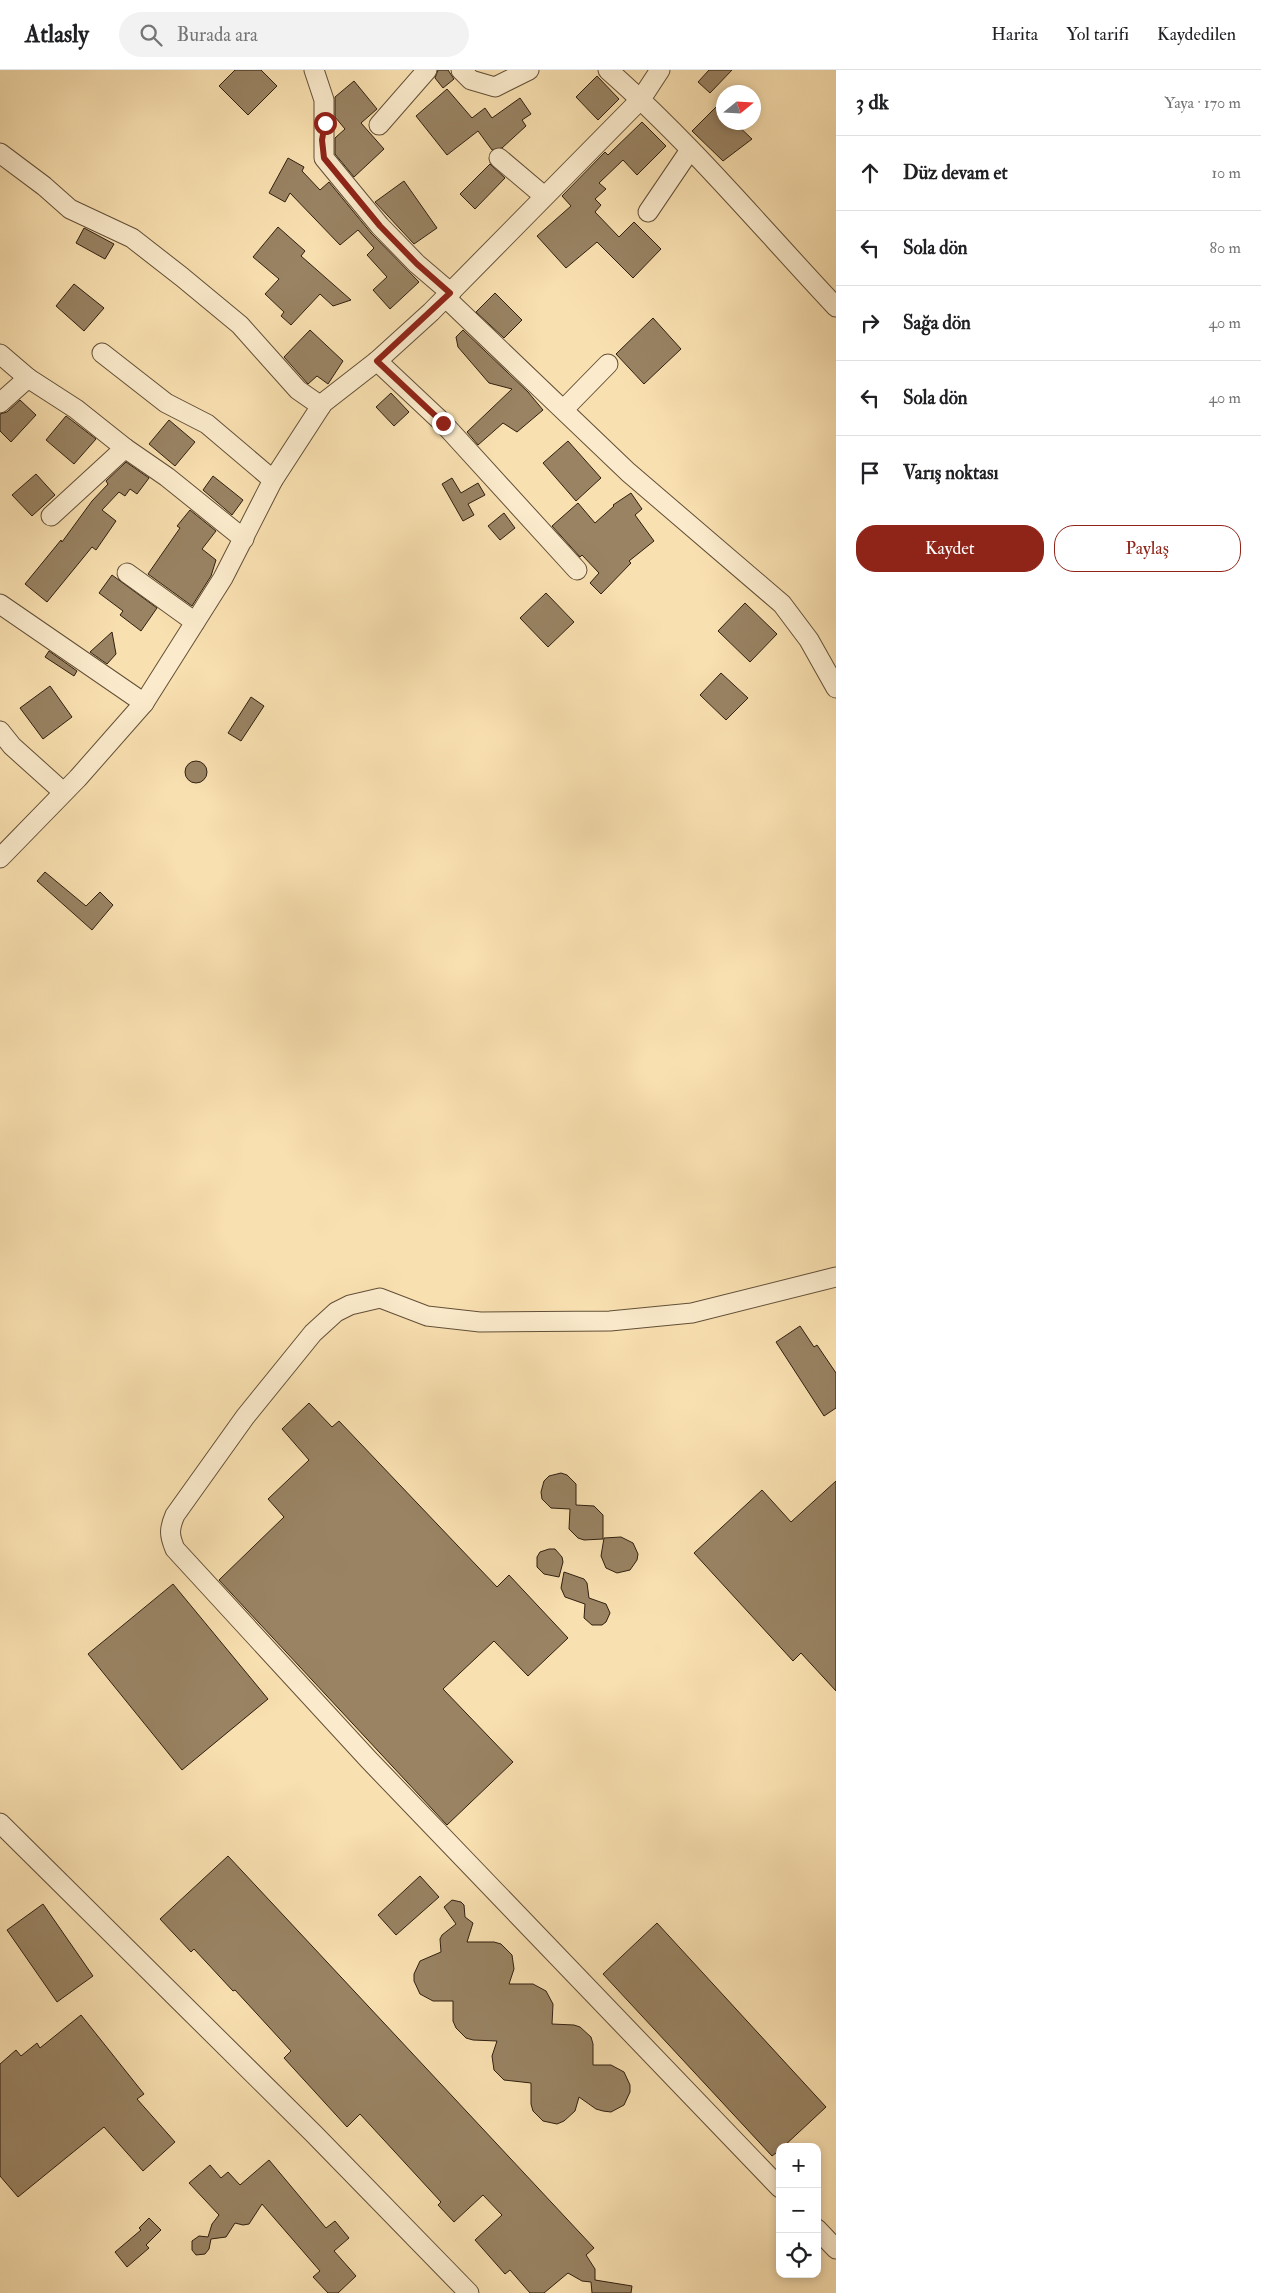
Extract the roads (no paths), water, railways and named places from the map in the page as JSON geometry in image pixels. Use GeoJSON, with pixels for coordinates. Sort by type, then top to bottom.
{"type":"FeatureCollection","features":[{"type":"Feature","properties":{"kind":"street"},"geometry":{"type":"LineString","coordinates":[[314,70],[324,100],[324,158],[380,226],[628,472],[782,604],[809,640],[836,688]]}},
{"type":"Feature","properties":{"kind":"street"},"geometry":{"type":"LineString","coordinates":[[379,125],[427,70]]}},
{"type":"Feature","properties":{"kind":"street"},"geometry":{"type":"LineString","coordinates":[[461,70],[471,80],[495,87],[529,70]]}},
{"type":"Feature","properties":{"kind":"street"},"geometry":{"type":"LineString","coordinates":[[608,70],[641,99],[836,307]]}},
{"type":"Feature","properties":{"kind":"street"},"geometry":{"type":"LineString","coordinates":[[0,858],[62,791],[78,778],[144,703],[244,539],[273,480],[321,406],[377,361],[448,295],[641,99],[660,70]]}},
{"type":"Feature","properties":{"kind":"street"},"geometry":{"type":"LineString","coordinates":[[648,212],[690,150]]}},
{"type":"Feature","properties":{"kind":"street"},"geometry":{"type":"LineString","coordinates":[[0,153],[44,186],[70,209],[132,238],[182,277],[240,325],[298,390],[321,406]]}},
{"type":"Feature","properties":{"kind":"street"},"geometry":{"type":"LineString","coordinates":[[498,158],[544,196]]}},
{"type":"Feature","properties":{"kind":"street"},"geometry":{"type":"LineString","coordinates":[[0,354],[28,378],[76,409],[124,448],[167,477],[244,539]]}},
{"type":"Feature","properties":{"kind":"street"},"geometry":{"type":"LineString","coordinates":[[102,354],[166,403],[207,424],[273,480]]}},
{"type":"Feature","properties":{"kind":"street"},"geometry":{"type":"LineString","coordinates":[[377,361],[443,423],[577,570]]}},
{"type":"Feature","properties":{"kind":"street"},"geometry":{"type":"LineString","coordinates":[[564,409],[608,364]]}},
{"type":"Feature","properties":{"kind":"street"},"geometry":{"type":"LineString","coordinates":[[0,403],[28,378]]}},
{"type":"Feature","properties":{"kind":"street"},"geometry":{"type":"LineString","coordinates":[[51,516],[124,448]]}},
{"type":"Feature","properties":{"kind":"street"},"geometry":{"type":"LineString","coordinates":[[127,573],[195,622]]}},
{"type":"Feature","properties":{"kind":"street"},"geometry":{"type":"LineString","coordinates":[[0,604],[144,703]]}},
{"type":"Feature","properties":{"kind":"street"},"geometry":{"type":"LineString","coordinates":[[0,731],[12,746],[62,791]]}},
{"type":"Feature","properties":{"kind":"street"},"geometry":{"type":"LineString","coordinates":[[776,2184],[342,1731],[175,1549],[169,1537],[169,1527],[174,1515],[240,1425],[313,1333],[336,1312],[350,1305],[380,1298],[427,1316],[480,1322],[610,1321],[692,1313],[836,1277]]}},
{"type":"Feature","properties":{"kind":"street"},"geometry":{"type":"LineString","coordinates":[[0,1823],[314,2134],[469,2293]]}},
{"type":"Feature","properties":{"kind":"street"},"geometry":{"type":"LineString","coordinates":[[821,2233],[836,2249]]}}]}
